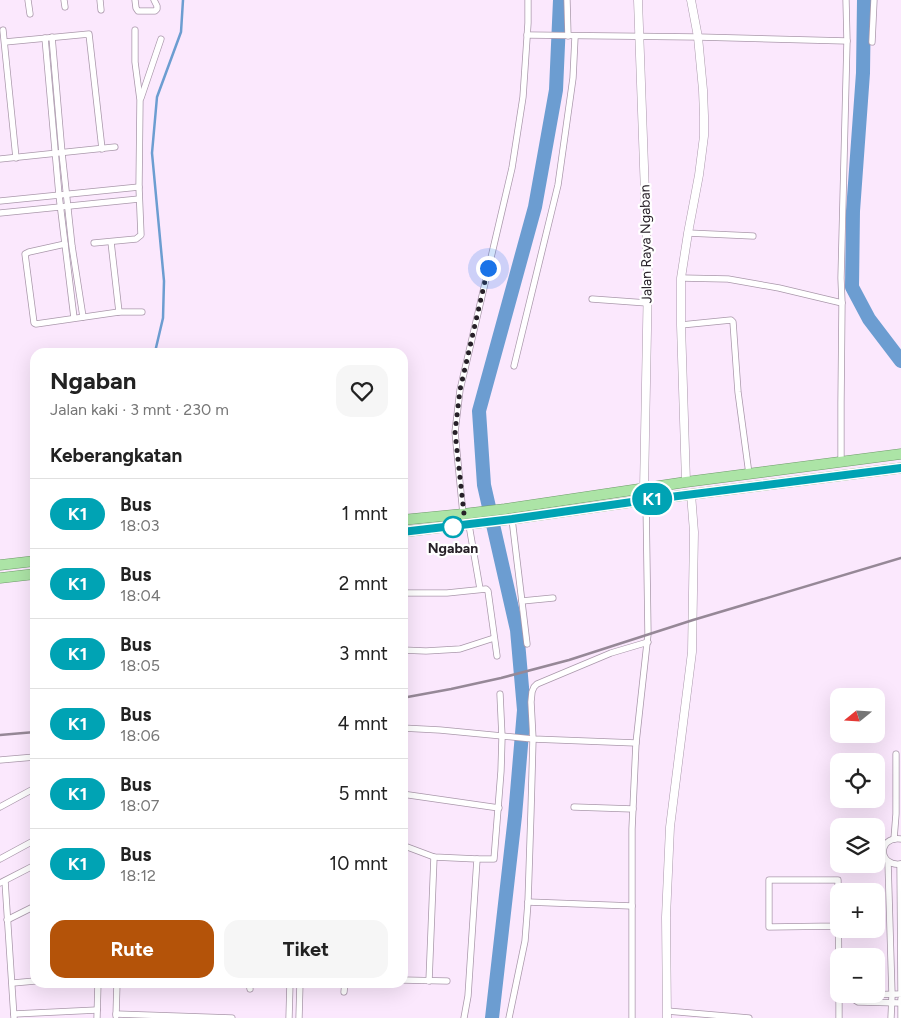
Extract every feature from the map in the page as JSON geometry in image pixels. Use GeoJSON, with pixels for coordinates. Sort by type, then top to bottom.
{"type":"FeatureCollection","features":[{"type":"Feature","properties":{"kind":"highway"},"geometry":{"type":"LineString","coordinates":[[408,531],[470,524],[644,488],[901,454]]}},
{"type":"Feature","properties":{"kind":"highway"},"geometry":{"type":"LineString","coordinates":[[809,466],[812,479]]}},
{"type":"Feature","properties":{"kind":"highway"},"geometry":{"type":"LineString","coordinates":[[408,519],[466,514],[507,516],[901,468]]}},
{"type":"Feature","properties":{"kind":"highway"},"geometry":{"type":"LineString","coordinates":[[0,565],[30,562]]}},
{"type":"Feature","properties":{"kind":"highway"},"geometry":{"type":"LineString","coordinates":[[0,578],[30,575]]}},
{"type":"Feature","properties":{"kind":"street"},"geometry":{"type":"LineString","coordinates":[[28,0],[30,14]]}},
{"type":"Feature","properties":{"kind":"street"},"geometry":{"type":"LineString","coordinates":[[100,0],[101,10]]}},
{"type":"Feature","properties":{"kind":"street"},"geometry":{"type":"LineString","coordinates":[[135,0],[136,8],[141,12],[155,11],[157,6],[154,0]]}},
{"type":"Feature","properties":{"kind":"street"},"geometry":{"type":"LineString","coordinates":[[466,514],[455,432],[460,390],[512,168],[523,98],[528,0]]}},
{"type":"Feature","properties":{"kind":"street"},"geometry":{"type":"LineString","coordinates":[[566,36],[567,0]]}},
{"type":"Feature","properties":{"kind":"street","name":"Jalan Raya Ngaban"},"geometry":{"type":"LineString","coordinates":[[638,0],[648,277],[644,488]]}},
{"type":"Feature","properties":{"kind":"street"},"geometry":{"type":"LineString","coordinates":[[686,482],[681,278],[704,136],[703,90],[698,37],[691,0]]}},
{"type":"Feature","properties":{"kind":"street"},"geometry":{"type":"LineString","coordinates":[[841,462],[841,278],[847,42],[846,0]]}},
{"type":"Feature","properties":{"kind":"street"},"geometry":{"type":"LineString","coordinates":[[872,42],[874,0]]}},
{"type":"Feature","properties":{"kind":"street"},"geometry":{"type":"LineString","coordinates":[[3,30],[16,158]]}},
{"type":"Feature","properties":{"kind":"street"},"geometry":{"type":"LineString","coordinates":[[94,243],[136,239],[141,235],[138,187],[140,100],[135,62],[135,30]]}},
{"type":"Feature","properties":{"kind":"street"},"geometry":{"type":"LineString","coordinates":[[5,42],[89,34],[102,149]]}},
{"type":"Feature","properties":{"kind":"street"},"geometry":{"type":"LineString","coordinates":[[527,35],[698,37],[847,42]]}},
{"type":"Feature","properties":{"kind":"street"},"geometry":{"type":"LineString","coordinates":[[52,37],[72,246],[83,317]]}},
{"type":"Feature","properties":{"kind":"street"},"geometry":{"type":"LineString","coordinates":[[514,366],[558,185],[573,78],[576,37]]}},
{"type":"Feature","properties":{"kind":"street"},"geometry":{"type":"LineString","coordinates":[[45,38],[60,206],[74,318]]}},
{"type":"Feature","properties":{"kind":"street"},"geometry":{"type":"LineString","coordinates":[[140,100],[160,39]]}},
{"type":"Feature","properties":{"kind":"street"},"geometry":{"type":"LineString","coordinates":[[0,159],[115,147]]}},
{"type":"Feature","properties":{"kind":"street"},"geometry":{"type":"LineString","coordinates":[[0,201],[138,187]]}},
{"type":"Feature","properties":{"kind":"street"},"geometry":{"type":"LineString","coordinates":[[0,213],[139,199]]}},
{"type":"Feature","properties":{"kind":"street"},"geometry":{"type":"LineString","coordinates":[[688,233],[753,236]]}},
{"type":"Feature","properties":{"kind":"street"},"geometry":{"type":"LineString","coordinates":[[111,242],[119,312]]}},
{"type":"Feature","properties":{"kind":"street"},"geometry":{"type":"LineString","coordinates":[[65,244],[27,252],[25,256],[34,323],[119,312],[142,312]]}},
{"type":"Feature","properties":{"kind":"street"},"geometry":{"type":"LineString","coordinates":[[681,278],[728,279],[779,288],[842,303]]}},
{"type":"Feature","properties":{"kind":"street"},"geometry":{"type":"LineString","coordinates":[[592,299],[647,303]]}},
{"type":"Feature","properties":{"kind":"street"},"geometry":{"type":"LineString","coordinates":[[681,325],[730,320],[733,322],[738,392],[749,474]]}},
{"type":"Feature","properties":{"kind":"street"},"geometry":{"type":"LineString","coordinates":[[691,494],[694,532],[692,652],[670,827],[666,910],[666,1014],[749,1018]]}},
{"type":"Feature","properties":{"kind":"street"},"geometry":{"type":"LineString","coordinates":[[632,1018],[633,809],[636,743],[648,642],[646,500]]}},
{"type":"Feature","properties":{"kind":"street"},"geometry":{"type":"LineString","coordinates":[[507,516],[522,601],[527,644]]}},
{"type":"Feature","properties":{"kind":"street"},"geometry":{"type":"LineString","coordinates":[[470,524],[480,589]]}},
{"type":"Feature","properties":{"kind":"street"},"geometry":{"type":"LineString","coordinates":[[408,594],[486,589],[488,591],[497,656]]}},
{"type":"Feature","properties":{"kind":"street"},"geometry":{"type":"LineString","coordinates":[[522,601],[553,598]]}},
{"type":"Feature","properties":{"kind":"street"},"geometry":{"type":"LineString","coordinates":[[408,650],[460,649],[494,638]]}},
{"type":"Feature","properties":{"kind":"street"},"geometry":{"type":"LineString","coordinates":[[509,1018],[526,940],[533,739],[532,692],[537,684],[610,653],[648,642]]}},
{"type":"Feature","properties":{"kind":"street"},"geometry":{"type":"LineString","coordinates":[[408,847],[434,857],[494,859],[504,737],[500,694]]}},
{"type":"Feature","properties":{"kind":"street"},"geometry":{"type":"LineString","coordinates":[[408,728],[533,739],[636,743]]}},
{"type":"Feature","properties":{"kind":"street"},"geometry":{"type":"LineString","coordinates":[[896,754],[898,839],[889,841],[883,851],[884,857],[888,862],[901,864],[901,1018]]}},
{"type":"Feature","properties":{"kind":"street"},"geometry":{"type":"LineString","coordinates":[[0,760],[30,757]]}},
{"type":"Feature","properties":{"kind":"street"},"geometry":{"type":"LineString","coordinates":[[1,806],[30,791]]}},
{"type":"Feature","properties":{"kind":"street"},"geometry":{"type":"LineString","coordinates":[[408,795],[498,808]]}},
{"type":"Feature","properties":{"kind":"street"},"geometry":{"type":"LineString","coordinates":[[574,807],[633,809]]}},
{"type":"Feature","properties":{"kind":"street"},"geometry":{"type":"LineString","coordinates":[[0,859],[30,843]]}},
{"type":"Feature","properties":{"kind":"street"},"geometry":{"type":"LineString","coordinates":[[429,981],[434,857]]}},
{"type":"Feature","properties":{"kind":"street"},"geometry":{"type":"LineString","coordinates":[[464,1018],[468,996],[477,859]]}},
{"type":"Feature","properties":{"kind":"street"},"geometry":{"type":"LineString","coordinates":[[888,862],[891,1018]]}},
{"type":"Feature","properties":{"kind":"street"},"geometry":{"type":"LineString","coordinates":[[30,868],[2,882],[13,983],[14,1016],[97,1010]]}},
{"type":"Feature","properties":{"kind":"street"},"geometry":{"type":"LineString","coordinates":[[769,880],[838,880],[838,926],[769,927],[769,880]]}},
{"type":"Feature","properties":{"kind":"street"},"geometry":{"type":"LineString","coordinates":[[528,902],[632,906]]}},
{"type":"Feature","properties":{"kind":"street"},"geometry":{"type":"LineString","coordinates":[[7,920],[30,908]]}},
{"type":"Feature","properties":{"kind":"street"},"geometry":{"type":"LineString","coordinates":[[890,922],[901,922]]}},
{"type":"Feature","properties":{"kind":"street"},"geometry":{"type":"LineString","coordinates":[[408,980],[447,982]]}},
{"type":"Feature","properties":{"kind":"street"},"geometry":{"type":"LineString","coordinates":[[13,983],[30,982]]}},
{"type":"Feature","properties":{"kind":"street"},"geometry":{"type":"LineString","coordinates":[[97,1018],[98,988]]}},
{"type":"Feature","properties":{"kind":"street"},"geometry":{"type":"LineString","coordinates":[[117,988],[116,1016],[232,1018]]}},
{"type":"Feature","properties":{"kind":"street"},"geometry":{"type":"LineString","coordinates":[[289,1018],[290,988]]}},
{"type":"Feature","properties":{"kind":"street"},"geometry":{"type":"LineString","coordinates":[[299,1018],[300,988]]}},
{"type":"Feature","properties":{"kind":"street"},"geometry":{"type":"LineString","coordinates":[[344,988],[344,992]]}},
{"type":"Feature","properties":{"kind":"street"},"geometry":{"type":"LineString","coordinates":[[885,995],[901,993]]}},
{"type":"Feature","properties":{"kind":"street"},"geometry":{"type":"LineString","coordinates":[[839,1003],[839,1018]]}},
{"type":"Feature","properties":{"kind":"street"},"geometry":{"type":"LineString","coordinates":[[874,1003],[901,1003]]}},
{"type":"Feature","properties":{"kind":"waterway"},"geometry":{"type":"LineString","coordinates":[[156,348],[163,318],[164,281],[152,153],[157,97],[181,32],[183,0]]}},
{"type":"Feature","properties":{"kind":"waterway"},"geometry":{"type":"LineString","coordinates":[[492,1018],[515,816],[524,710],[517,630],[484,485],[479,411],[535,207],[556,90],[560,0]]}},
{"type":"Feature","properties":{"kind":"waterway"},"geometry":{"type":"LineString","coordinates":[[864,0],[863,73],[853,211],[852,287],[869,319],[901,361]]}},
{"type":"Feature","properties":{"kind":"railway"},"geometry":{"type":"LineString","coordinates":[[408,697],[501,678],[569,660],[693,620],[901,558]]}},
{"type":"Feature","properties":{"kind":"railway"},"geometry":{"type":"LineString","coordinates":[[0,735],[30,732]]}},
{"type":"Feature","properties":{"kind":"bus line","name":"K1"},"geometry":{"type":"LineString","coordinates":[[408,531],[901,468]]}},
{"type":"Feature","properties":{"kind":"place","name":"Ngaban"},"geometry":{"type":"Point","coordinates":[453,527]}},
{"type":"Feature","properties":{"kind":"route"},"geometry":{"type":"LineString","coordinates":[[453,527],[464,514],[455,432],[460,390],[488,268]]}}]}
